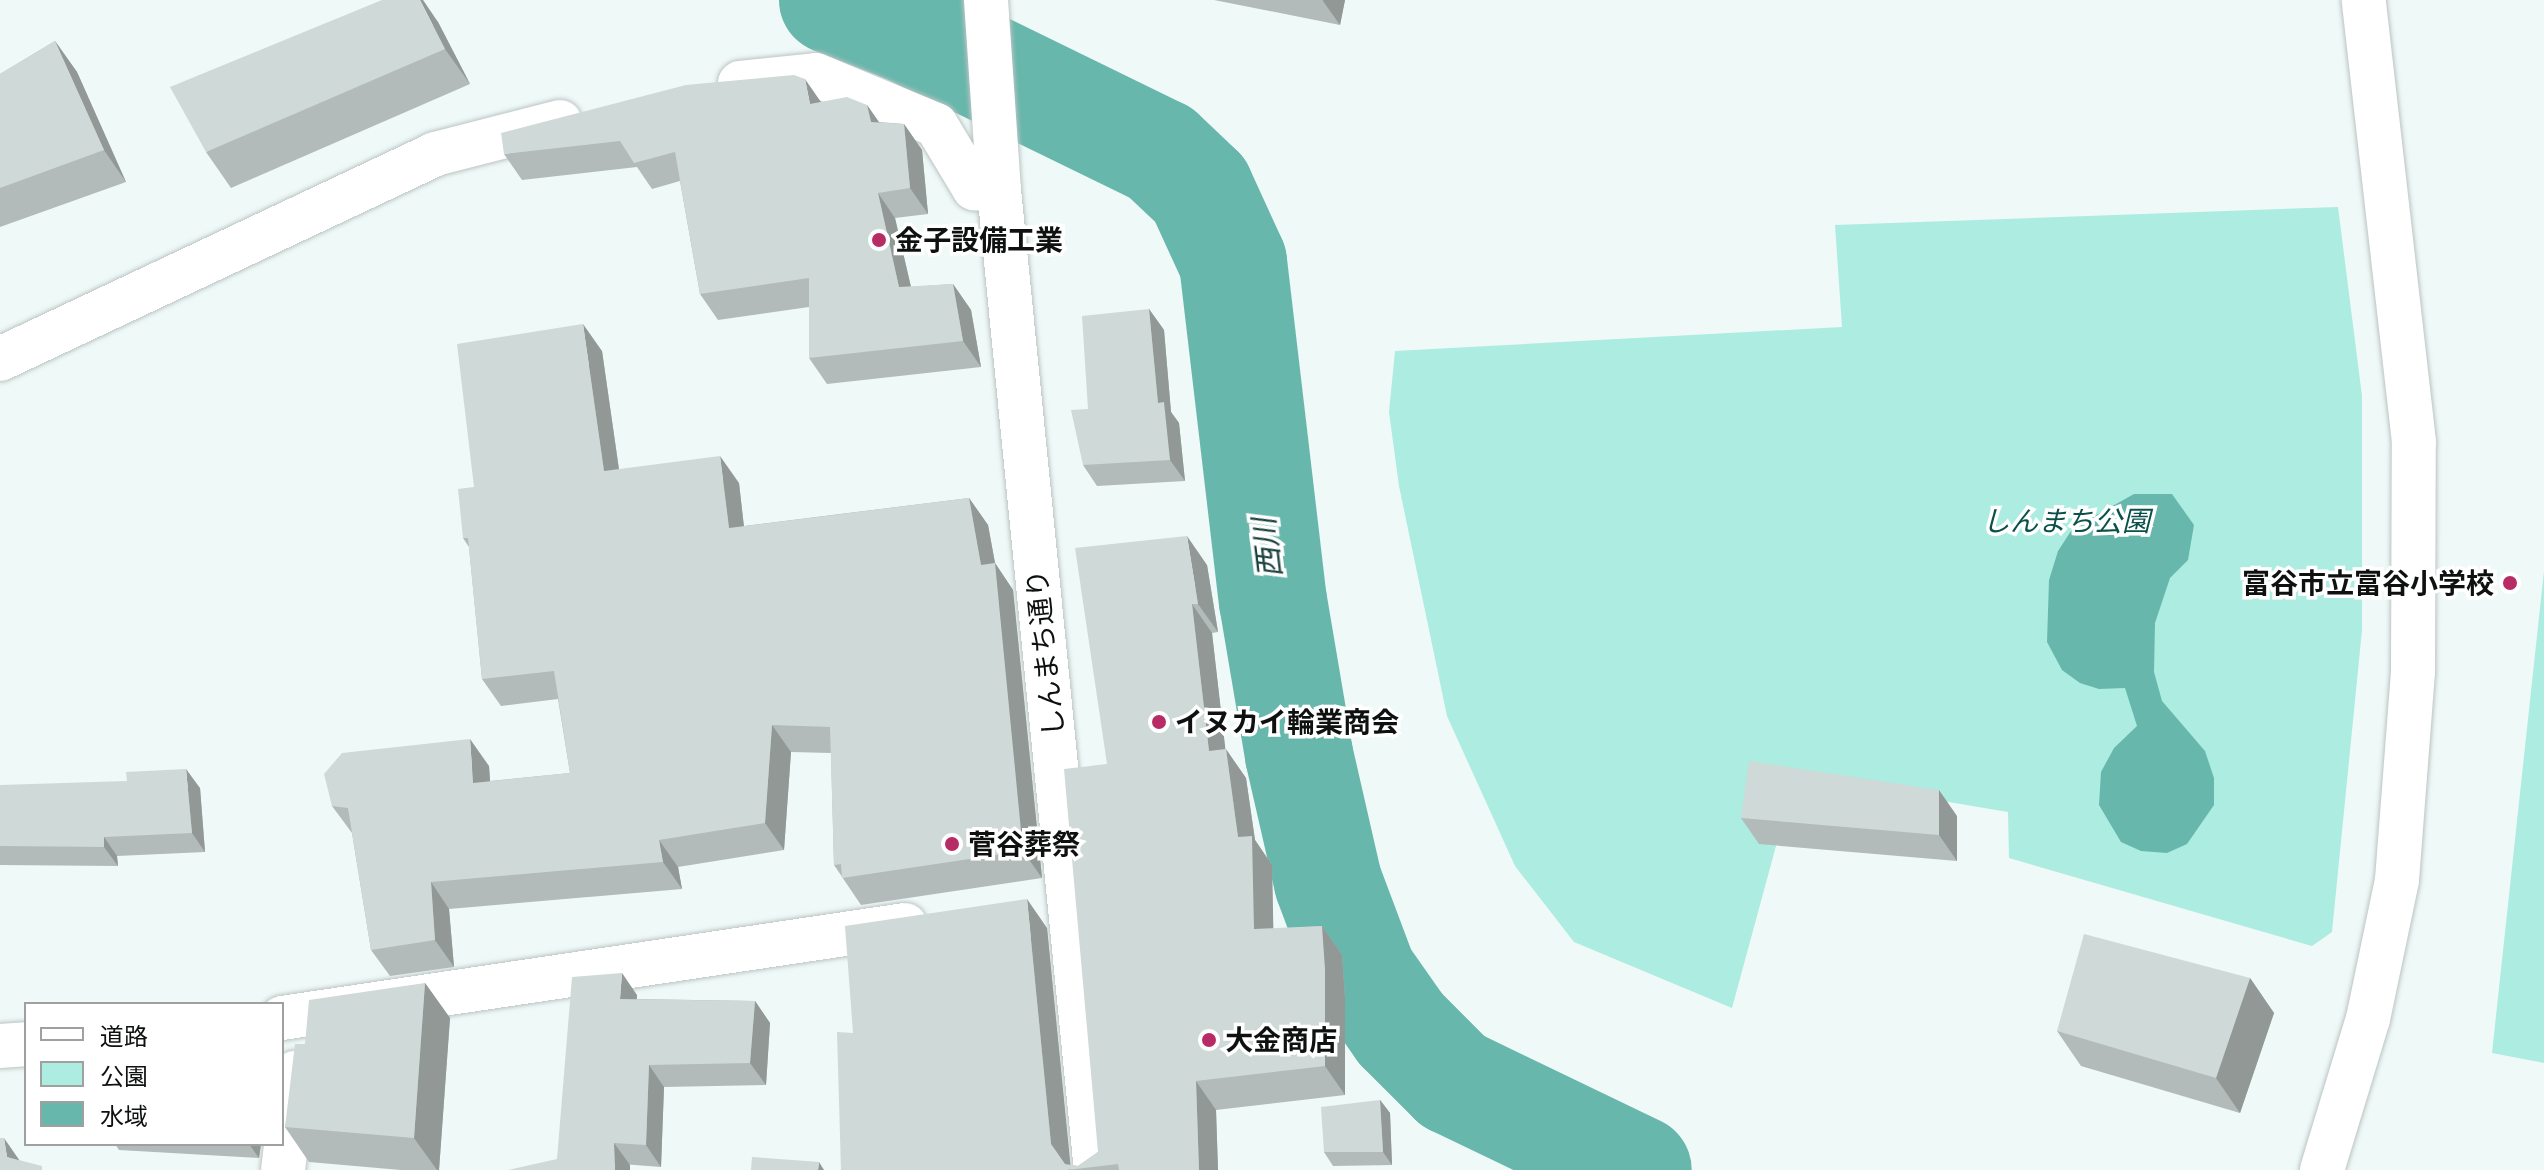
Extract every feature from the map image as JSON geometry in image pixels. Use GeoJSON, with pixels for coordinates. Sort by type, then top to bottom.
{"type":"FeatureCollection","features":[{"type":"Feature","properties":{"kind":"street","name":"しんまち通り"},"geometry":{"type":"LineString","coordinates":[[986,0],[999,190],[1096,1170]]}},
{"type":"Feature","properties":{"kind":"street"},"geometry":{"type":"LineString","coordinates":[[2322,1170],[2368,1019],[2397,880],[2413,672],[2414,442],[2364,0]]}},
{"type":"Feature","properties":{"kind":"street"},"geometry":{"type":"LineString","coordinates":[[700,86],[816,75],[936,125],[974,188],[999,190]]}},
{"type":"Feature","properties":{"kind":"street"},"geometry":{"type":"LineString","coordinates":[[0,359],[435,154],[597,113]]}},
{"type":"Feature","properties":{"kind":"street"},"geometry":{"type":"LineString","coordinates":[[1022,906],[1069,899]]}},
{"type":"Feature","properties":{"kind":"street"},"geometry":{"type":"LineString","coordinates":[[283,1170],[292,1016],[944,919]]}},
{"type":"Feature","properties":{"kind":"street"},"geometry":{"type":"LineString","coordinates":[[0,1046],[24,1044]]}},
{"type":"Feature","properties":{"kind":"green space","name":"しんまち公園"},"geometry":{"type":"Polygon","coordinates":[[[2338,207],[2362,396],[2362,630],[2332,932],[2312,946],[2009,858],[2008,812],[1795,776],[1732,1008],[1574,942],[1515,866],[1447,716],[1399,486],[1389,412],[1395,351],[1842,327],[1835,225],[2338,207]]]}},
{"type":"Feature","properties":{"kind":"green space"},"geometry":{"type":"Polygon","coordinates":[[[2544,571],[2544,1063],[2492,1053],[2544,571]]]}},
{"type":"Feature","properties":{"kind":"water"},"geometry":{"type":"Polygon","coordinates":[[[2134,494],[2172,494],[2194,525],[2188,560],[2170,578],[2155,623],[2154,672],[2162,701],[2205,751],[2214,778],[2214,805],[2187,844],[2167,853],[2141,851],[2121,842],[2099,805],[2101,772],[2114,748],[2137,726],[2125,688],[2099,689],[2080,683],[2062,670],[2047,642],[2049,580],[2058,551],[2073,528],[2134,494]]]}},
{"type":"Feature","properties":{"kind":"building"},"geometry":{"type":"Polygon","coordinates":[[[382,0],[420,0],[445,49],[206,152],[170,87],[382,0]]]}},
{"type":"Feature","properties":{"kind":"building"},"geometry":{"type":"Polygon","coordinates":[[[55,41],[104,150],[0,188],[0,74],[55,41]]]}},
{"type":"Feature","properties":{"kind":"building"},"geometry":{"type":"Polygon","coordinates":[[[794,75],[805,79],[810,104],[847,97],[867,105],[871,122],[904,124],[910,188],[878,193],[899,287],[953,284],[963,341],[809,358],[809,278],[700,294],[675,152],[634,163],[620,141],[504,154],[501,133],[686,85],[794,75]]]}},
{"type":"Feature","properties":{"kind":"building"},"geometry":{"type":"Polygon","coordinates":[[[1149,309],[1158,403],[1164,402],[1170,460],[1083,465],[1071,410],[1088,409],[1082,316],[1149,309]]]}},
{"type":"Feature","properties":{"kind":"building"},"geometry":{"type":"Polygon","coordinates":[[[583,324],[604,471],[720,456],[729,528],[969,498],[981,565],[995,563],[1023,851],[842,878],[841,864],[834,865],[830,727],[772,725],[765,823],[659,840],[663,862],[431,882],[435,940],[371,950],[348,808],[332,806],[324,774],[342,753],[470,739],[473,783],[570,773],[554,671],[482,679],[468,538],[463,538],[458,489],[474,487],[457,344],[583,324]]]}},
{"type":"Feature","properties":{"kind":"building"},"geometry":{"type":"Polygon","coordinates":[[[1187,536],[1198,604],[1192,604],[1209,751],[1226,749],[1238,837],[1252,836],[1254,929],[1322,926],[1325,1066],[1196,1081],[1199,1170],[1119,1170],[1118,1164],[1067,1170],[841,1170],[837,1032],[853,1033],[845,926],[1027,899],[1051,1144],[1065,1164],[1078,1166],[1098,1152],[1064,769],[1107,764],[1075,548],[1187,536]]]}},
{"type":"Feature","properties":{"kind":"building"},"geometry":{"type":"Polygon","coordinates":[[[1749,761],[1939,790],[1939,835],[1741,818],[1749,761]]]}},
{"type":"Feature","properties":{"kind":"building"},"geometry":{"type":"Polygon","coordinates":[[[186,769],[192,833],[104,837],[104,847],[0,846],[0,785],[127,781],[126,772],[186,769]]]}},
{"type":"Feature","properties":{"kind":"building"},"geometry":{"type":"Polygon","coordinates":[[[2084,934],[2250,978],[2216,1078],[2057,1031],[2084,934]]]}},
{"type":"Feature","properties":{"kind":"building"},"geometry":{"type":"Polygon","coordinates":[[[622,973],[620,999],[755,1001],[750,1063],[649,1065],[646,1145],[614,1143],[615,1170],[508,1170],[557,1159],[572,977],[622,973]]]}},
{"type":"Feature","properties":{"kind":"building"},"geometry":{"type":"Polygon","coordinates":[[[425,983],[414,1138],[285,1127],[295,1044],[305,1044],[309,1000],[425,983]]]}},
{"type":"Feature","properties":{"kind":"building"},"geometry":{"type":"Polygon","coordinates":[[[1380,1100],[1383,1152],[1324,1152],[1321,1107],[1380,1100]]]}},
{"type":"Feature","properties":{"kind":"building"},"geometry":{"type":"Polygon","coordinates":[[[0,1138],[4,1138],[7,1157],[42,1166],[42,1170],[0,1170],[0,1138]]]}},
{"type":"Feature","properties":{"kind":"building"},"geometry":{"type":"Polygon","coordinates":[[[752,1157],[819,1162],[818,1170],[751,1170],[752,1157]]]}},
{"type":"Feature","properties":{"kind":"waterway","name":"西川"},"geometry":{"type":"LineString","coordinates":[[833,0],[909,30],[1161,153],[1200,190],[1233,262],[1273,601],[1299,755],[1328,882],[1363,975],[1401,1029],[1453,1081],[1638,1170]]}},
{"type":"Feature","properties":{"kind":"place","name":"金子設備工業"},"geometry":{"type":"Point","coordinates":[879,240]}},
{"type":"Feature","properties":{"kind":"place","name":"富谷市立富谷小学校"},"geometry":{"type":"Point","coordinates":[2510,583]}},
{"type":"Feature","properties":{"kind":"place","name":"イヌカイ輪業商会"},"geometry":{"type":"Point","coordinates":[1159,722]}},
{"type":"Feature","properties":{"kind":"place","name":"菅谷葬祭"},"geometry":{"type":"Point","coordinates":[952,844]}},
{"type":"Feature","properties":{"kind":"place","name":"大金商店"},"geometry":{"type":"Point","coordinates":[1209,1040]}}]}
